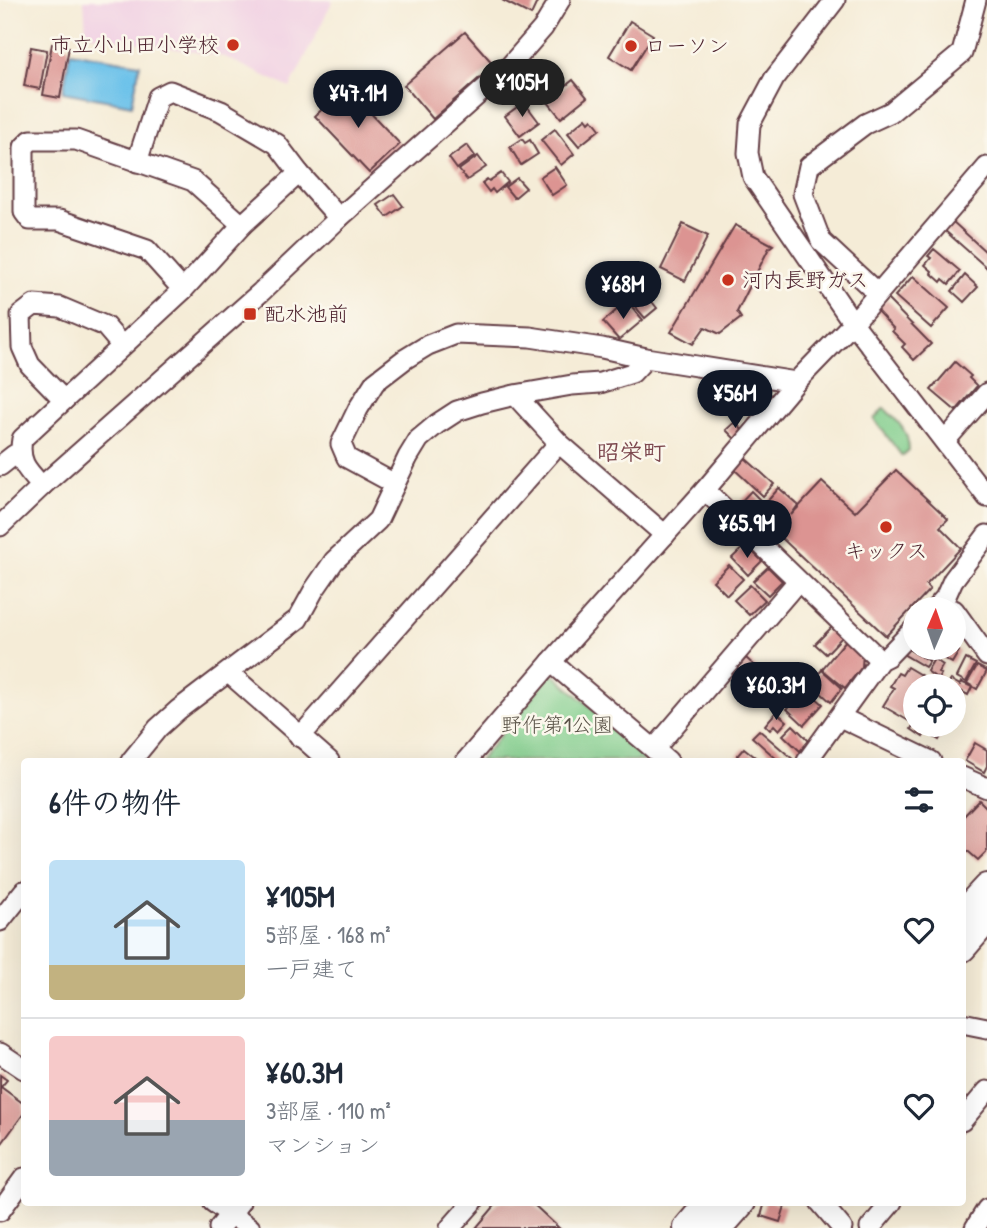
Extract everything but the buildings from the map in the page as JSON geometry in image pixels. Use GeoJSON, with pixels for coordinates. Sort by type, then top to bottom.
{"type":"FeatureCollection","features":[{"type":"Feature","properties":{"kind":"highway"},"geometry":{"type":"LineString","coordinates":[[966,911],[987,888]]}},
{"type":"Feature","properties":{"kind":"highway"},"geometry":{"type":"LineString","coordinates":[[966,942],[987,918]]}},
{"type":"Feature","properties":{"kind":"highway"},"geometry":{"type":"LineString","coordinates":[[688,1228],[707,1206]]}},
{"type":"Feature","properties":{"kind":"highway"},"geometry":{"type":"LineString","coordinates":[[718,1228],[737,1206]]}},
{"type":"Feature","properties":{"kind":"street"},"geometry":{"type":"LineString","coordinates":[[0,526],[509,67],[543,28],[560,0]]}},
{"type":"Feature","properties":{"kind":"street"},"geometry":{"type":"LineString","coordinates":[[835,0],[775,79],[750,124],[748,153],[754,177],[853,323],[987,497]]}},
{"type":"Feature","properties":{"kind":"street"},"geometry":{"type":"LineString","coordinates":[[877,293],[821,241],[803,194],[809,166],[865,124],[891,112],[962,53],[976,0]]}},
{"type":"Feature","properties":{"kind":"street"},"geometry":{"type":"LineString","coordinates":[[137,162],[158,97],[170,92],[221,111],[277,144],[340,218]]}},
{"type":"Feature","properties":{"kind":"street"},"geometry":{"type":"LineString","coordinates":[[183,290],[147,250],[59,219],[30,220],[24,212],[24,147],[31,140],[76,140],[193,181],[243,225]]}},
{"type":"Feature","properties":{"kind":"street"},"geometry":{"type":"LineString","coordinates":[[469,758],[796,382],[853,323],[987,167]]}},
{"type":"Feature","properties":{"kind":"street"},"geometry":{"type":"LineString","coordinates":[[42,486],[24,467],[20,449],[22,439],[183,290],[243,225],[299,173]]}},
{"type":"Feature","properties":{"kind":"street"},"geometry":{"type":"LineString","coordinates":[[64,400],[30,365],[22,347],[21,315],[34,305],[60,307],[105,326],[122,346]]}},
{"type":"Feature","properties":{"kind":"street"},"geometry":{"type":"LineString","coordinates":[[395,484],[347,458],[341,444],[375,382],[428,345],[456,334],[530,337],[796,382]]}},
{"type":"Feature","properties":{"kind":"street"},"geometry":{"type":"LineString","coordinates":[[133,758],[158,728],[178,710],[298,619],[334,561],[378,520],[419,439],[437,424],[457,411],[482,403],[572,385],[600,383],[632,373],[646,358]]}},
{"type":"Feature","properties":{"kind":"street"},"geometry":{"type":"LineString","coordinates":[[945,440],[987,393]]}},
{"type":"Feature","properties":{"kind":"street"},"geometry":{"type":"LineString","coordinates":[[515,395],[559,443],[665,534]]}},
{"type":"Feature","properties":{"kind":"street"},"geometry":{"type":"LineString","coordinates":[[300,737],[559,443]]}},
{"type":"Feature","properties":{"kind":"street"},"geometry":{"type":"LineString","coordinates":[[0,466],[14,455],[22,460]]}},
{"type":"Feature","properties":{"kind":"street"},"geometry":{"type":"LineString","coordinates":[[705,489],[880,660]]}},
{"type":"Feature","properties":{"kind":"street"},"geometry":{"type":"LineString","coordinates":[[949,597],[953,580],[987,535]]}},
{"type":"Feature","properties":{"kind":"street"},"geometry":{"type":"LineString","coordinates":[[551,662],[662,755],[798,581]]}},
{"type":"Feature","properties":{"kind":"street"},"geometry":{"type":"LineString","coordinates":[[966,630],[987,656]]}},
{"type":"Feature","properties":{"kind":"street"},"geometry":{"type":"LineString","coordinates":[[809,758],[880,660],[888,656],[903,640]]}},
{"type":"Feature","properties":{"kind":"street"},"geometry":{"type":"LineString","coordinates":[[229,673],[325,758]]}},
{"type":"Feature","properties":{"kind":"street"},"geometry":{"type":"LineString","coordinates":[[840,717],[925,758]]}},
{"type":"Feature","properties":{"kind":"street"},"geometry":{"type":"LineString","coordinates":[[966,779],[987,788]]}},
{"type":"Feature","properties":{"kind":"street"},"geometry":{"type":"LineString","coordinates":[[0,921],[21,895]]}},
{"type":"Feature","properties":{"kind":"street"},"geometry":{"type":"LineString","coordinates":[[966,1024],[987,1028]]}},
{"type":"Feature","properties":{"kind":"street"},"geometry":{"type":"LineString","coordinates":[[0,1053],[21,1067]]}},
{"type":"Feature","properties":{"kind":"street"},"geometry":{"type":"LineString","coordinates":[[966,1116],[987,1091]]}},
{"type":"Feature","properties":{"kind":"street"},"geometry":{"type":"LineString","coordinates":[[0,1210],[21,1182]]}},
{"type":"Feature","properties":{"kind":"street"},"geometry":{"type":"LineString","coordinates":[[450,1228],[464,1206]]}},
{"type":"Feature","properties":{"kind":"street"},"geometry":{"type":"LineString","coordinates":[[823,1206],[842,1228]]}},
{"type":"Feature","properties":{"kind":"street"},"geometry":{"type":"LineString","coordinates":[[870,1228],[889,1206]]}},
{"type":"Feature","properties":{"kind":"street"},"geometry":{"type":"LineString","coordinates":[[975,1228],[987,1209]]}},
{"type":"Feature","properties":{"kind":"street"},"geometry":{"type":"LineString","coordinates":[[230,1215],[250,1228]]}},
{"type":"Feature","properties":{"kind":"shaded area","name":"市立小山田小学校"},"geometry":{"type":"Polygon","coordinates":[[[84,0],[333,0],[290,88],[225,57],[86,34],[84,0]]]}},
{"type":"Feature","properties":{"kind":"green space"},"geometry":{"type":"Polygon","coordinates":[[[884,408],[901,426],[907,437],[909,450],[902,456],[874,419],[884,408]]]}},
{"type":"Feature","properties":{"kind":"green space","name":"野作第1公園"},"geometry":{"type":"Polygon","coordinates":[[[552,673],[649,758],[481,758],[552,673]]]}},
{"type":"Feature","properties":{"kind":"water"},"geometry":{"type":"Polygon","coordinates":[[[70,52],[140,64],[132,105],[63,92],[70,52]]]}},
{"type":"Feature","properties":{"kind":"place","name":"市立小山田小学校"},"geometry":{"type":"Point","coordinates":[233,45]}},
{"type":"Feature","properties":{"kind":"place","name":"ローソン"},"geometry":{"type":"Point","coordinates":[631,46]}},
{"type":"Feature","properties":{"kind":"place","name":"河内長野ガス"},"geometry":{"type":"Point","coordinates":[728,280]}},
{"type":"Feature","properties":{"kind":"place","name":"配水池前"},"geometry":{"type":"Point","coordinates":[250,314]}},
{"type":"Feature","properties":{"kind":"place","name":"キックス"},"geometry":{"type":"Point","coordinates":[886,527]}},
{"type":"Feature","properties":{"kind":"district","name":"昭栄町"},"geometry":{"type":"Point","coordinates":[631,452]}}]}
